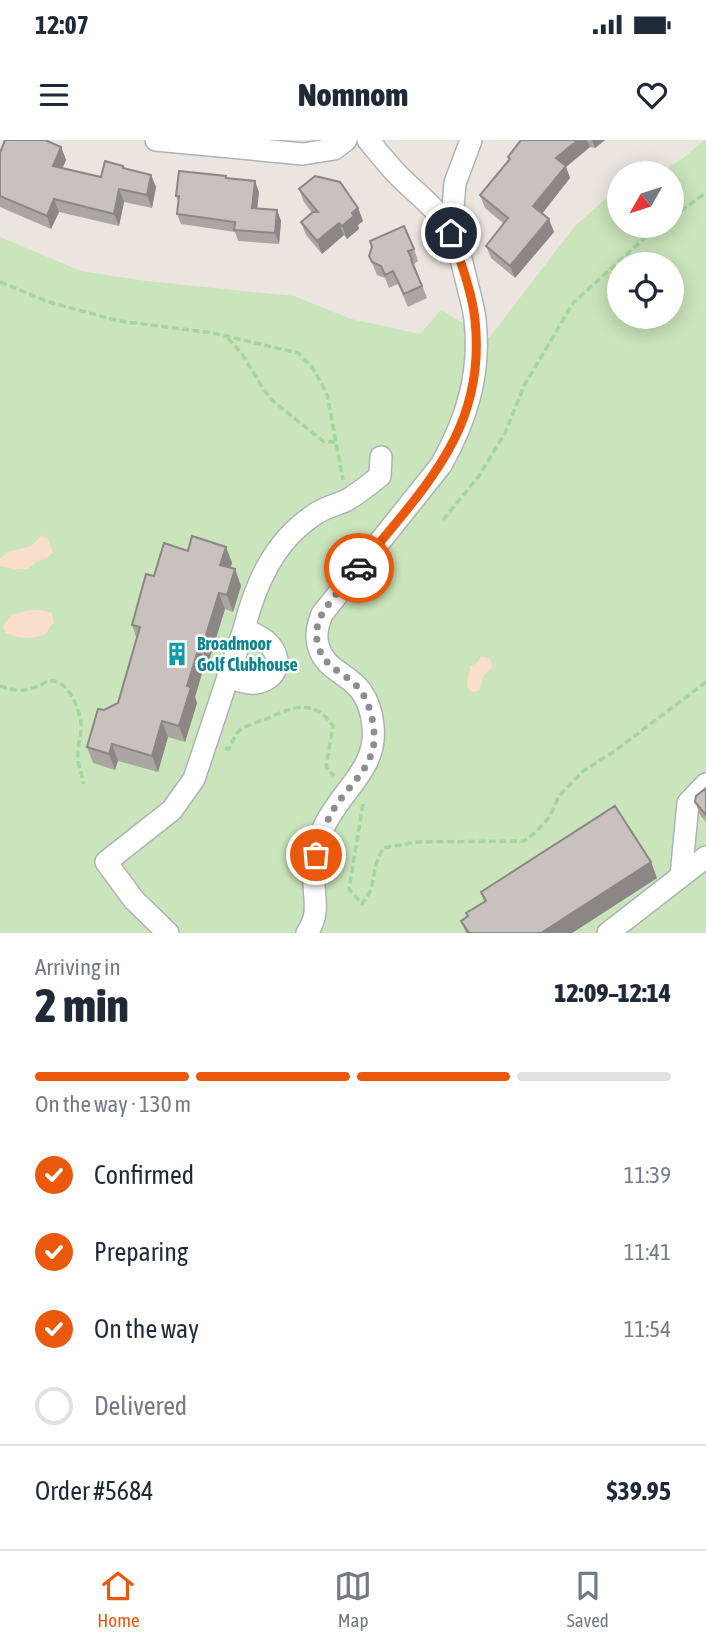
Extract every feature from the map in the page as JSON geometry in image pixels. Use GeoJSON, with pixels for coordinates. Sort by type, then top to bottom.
{"type":"FeatureCollection","features":[{"type":"Feature","properties":{"kind":"street"},"geometry":{"type":"LineString","coordinates":[[156,140],[303,154],[334,149],[346,140]]}},
{"type":"Feature","properties":{"kind":"street"},"geometry":{"type":"LineString","coordinates":[[307,933],[316,912],[314,877],[323,829],[334,809],[365,768],[374,739],[366,700],[356,686],[326,662],[319,648],[317,628],[329,604],[441,465],[455,441],[473,386],[477,353],[475,318],[451,233],[429,205],[368,140]]}},
{"type":"Feature","properties":{"kind":"street"},"geometry":{"type":"LineString","coordinates":[[451,233],[455,183],[471,140]]}},
{"type":"Feature","properties":{"kind":"street"},"geometry":{"type":"LineString","coordinates":[[168,933],[135,900],[106,863],[172,810],[194,779],[262,573],[298,526],[316,513],[348,499],[380,476],[382,457]]}},
{"type":"Feature","properties":{"kind":"street"},"geometry":{"type":"LineString","coordinates":[[228,676],[242,682],[265,681],[272,676],[277,666],[277,654],[269,644],[244,629]]}},
{"type":"Feature","properties":{"kind":"street"},"geometry":{"type":"LineString","coordinates":[[681,876],[688,803],[706,784]]}},
{"type":"Feature","properties":{"kind":"street"},"geometry":{"type":"LineString","coordinates":[[608,933],[706,857]]}},
{"type":"Feature","properties":{"kind":"path"},"geometry":{"type":"LineString","coordinates":[[684,209],[706,193]]}},
{"type":"Feature","properties":{"kind":"path"},"geometry":{"type":"LineString","coordinates":[[443,520],[479,476],[505,433],[524,386],[573,303],[646,238]]}},
{"type":"Feature","properties":{"kind":"path"},"geometry":{"type":"LineString","coordinates":[[0,282],[49,302],[119,321],[227,337],[298,353],[313,368],[327,394],[348,499]]}},
{"type":"Feature","properties":{"kind":"path"},"geometry":{"type":"LineString","coordinates":[[227,337],[242,354],[274,402],[323,441],[335,442]]}},
{"type":"Feature","properties":{"kind":"path"},"geometry":{"type":"LineString","coordinates":[[0,686],[25,691],[48,681],[57,681],[67,688],[75,701],[82,724],[78,758],[83,785]]}},
{"type":"Feature","properties":{"kind":"path"},"geometry":{"type":"LineString","coordinates":[[362,799],[349,889],[362,904],[372,890],[376,864],[383,848],[418,842],[524,841],[550,816],[559,796],[583,771],[612,753],[706,682]]}},
{"type":"Feature","properties":{"kind":"path"},"geometry":{"type":"LineString","coordinates":[[206,742],[229,749],[239,731],[288,708],[306,707],[320,711],[333,726],[326,767],[340,780]]}},
{"type":"Feature","properties":{"kind":"green space"},"geometry":{"type":"Polygon","coordinates":[[[706,140],[706,933],[0,933],[0,237],[81,271],[146,281],[294,296],[351,319],[420,334],[441,310],[489,338],[575,226],[607,198],[607,238],[684,238],[684,161],[678,161],[706,140]]]}},
{"type":"Feature","properties":{"kind":"sand"},"geometry":{"type":"Polygon","coordinates":[[[43,535],[47,537],[53,552],[47,558],[37,561],[28,569],[0,566],[0,559],[8,552],[31,546],[43,535]]]}},
{"type":"Feature","properties":{"kind":"sand"},"geometry":{"type":"Polygon","coordinates":[[[29,610],[52,613],[54,623],[46,634],[25,638],[5,632],[3,626],[11,615],[29,610]]]}},
{"type":"Feature","properties":{"kind":"sand"},"geometry":{"type":"Polygon","coordinates":[[[481,657],[491,660],[492,667],[484,675],[479,691],[471,692],[467,683],[470,666],[477,663],[481,657]]]}},
{"type":"Feature","properties":{"kind":"building"},"geometry":{"type":"Polygon","coordinates":[[[5,140],[45,140],[61,147],[53,166],[101,177],[105,161],[151,175],[147,195],[119,189],[114,214],[54,199],[47,216],[0,196],[0,153],[5,140]]]}},
{"type":"Feature","properties":{"kind":"building"},"geometry":{"type":"Polygon","coordinates":[[[521,140],[578,140],[556,158],[566,166],[533,206],[549,219],[510,266],[486,246],[508,218],[480,195],[510,159],[508,157],[521,140]]]}},
{"type":"Feature","properties":{"kind":"building"},"geometry":{"type":"Polygon","coordinates":[[[179,171],[255,181],[252,208],[277,210],[275,233],[234,230],[235,222],[177,214],[179,171]]]}},
{"type":"Feature","properties":{"kind":"building"},"geometry":{"type":"Polygon","coordinates":[[[315,176],[340,182],[358,208],[352,213],[354,216],[342,226],[339,223],[317,241],[301,222],[313,212],[318,212],[299,189],[315,176]]]}},
{"type":"Feature","properties":{"kind":"building"},"geometry":{"type":"Polygon","coordinates":[[[404,226],[414,249],[408,251],[422,286],[404,294],[393,271],[385,275],[381,266],[372,262],[369,256],[372,247],[370,241],[404,226]]]}},
{"type":"Feature","properties":{"kind":"building","name":"Broadmoor Golf Clubhouse"},"geometry":{"type":"Polygon","coordinates":[[[192,536],[226,547],[220,565],[235,569],[227,595],[219,593],[202,648],[199,647],[179,726],[162,721],[152,756],[112,744],[109,754],[87,747],[98,709],[104,710],[118,703],[140,627],[132,625],[146,574],[154,576],[164,543],[188,551],[192,536]]]}},
{"type":"Feature","properties":{"kind":"building"},"geometry":{"type":"Polygon","coordinates":[[[706,788],[706,815],[695,802],[696,796],[706,788]]]}},
{"type":"Feature","properties":{"kind":"building"},"geometry":{"type":"Polygon","coordinates":[[[615,806],[651,862],[541,933],[469,933],[461,921],[468,916],[466,913],[486,901],[481,892],[615,806]]]}},
{"type":"Feature","properties":{"kind":"way so far"},"geometry":{"type":"LineString","coordinates":[[316,855],[323,829],[334,809],[365,768],[374,739],[370,711],[361,691],[326,662],[321,655],[317,638],[322,614],[359,568]]}},
{"type":"Feature","properties":{"kind":"place","name":"Broadmoor Golf Clubhouse"},"geometry":{"type":"Point","coordinates":[177,654]}},
{"type":"Feature","properties":{"kind":"route"},"geometry":{"type":"LineString","coordinates":[[359,568],[441,465],[455,441],[473,386],[477,353],[475,318],[451,233]]}}]}
